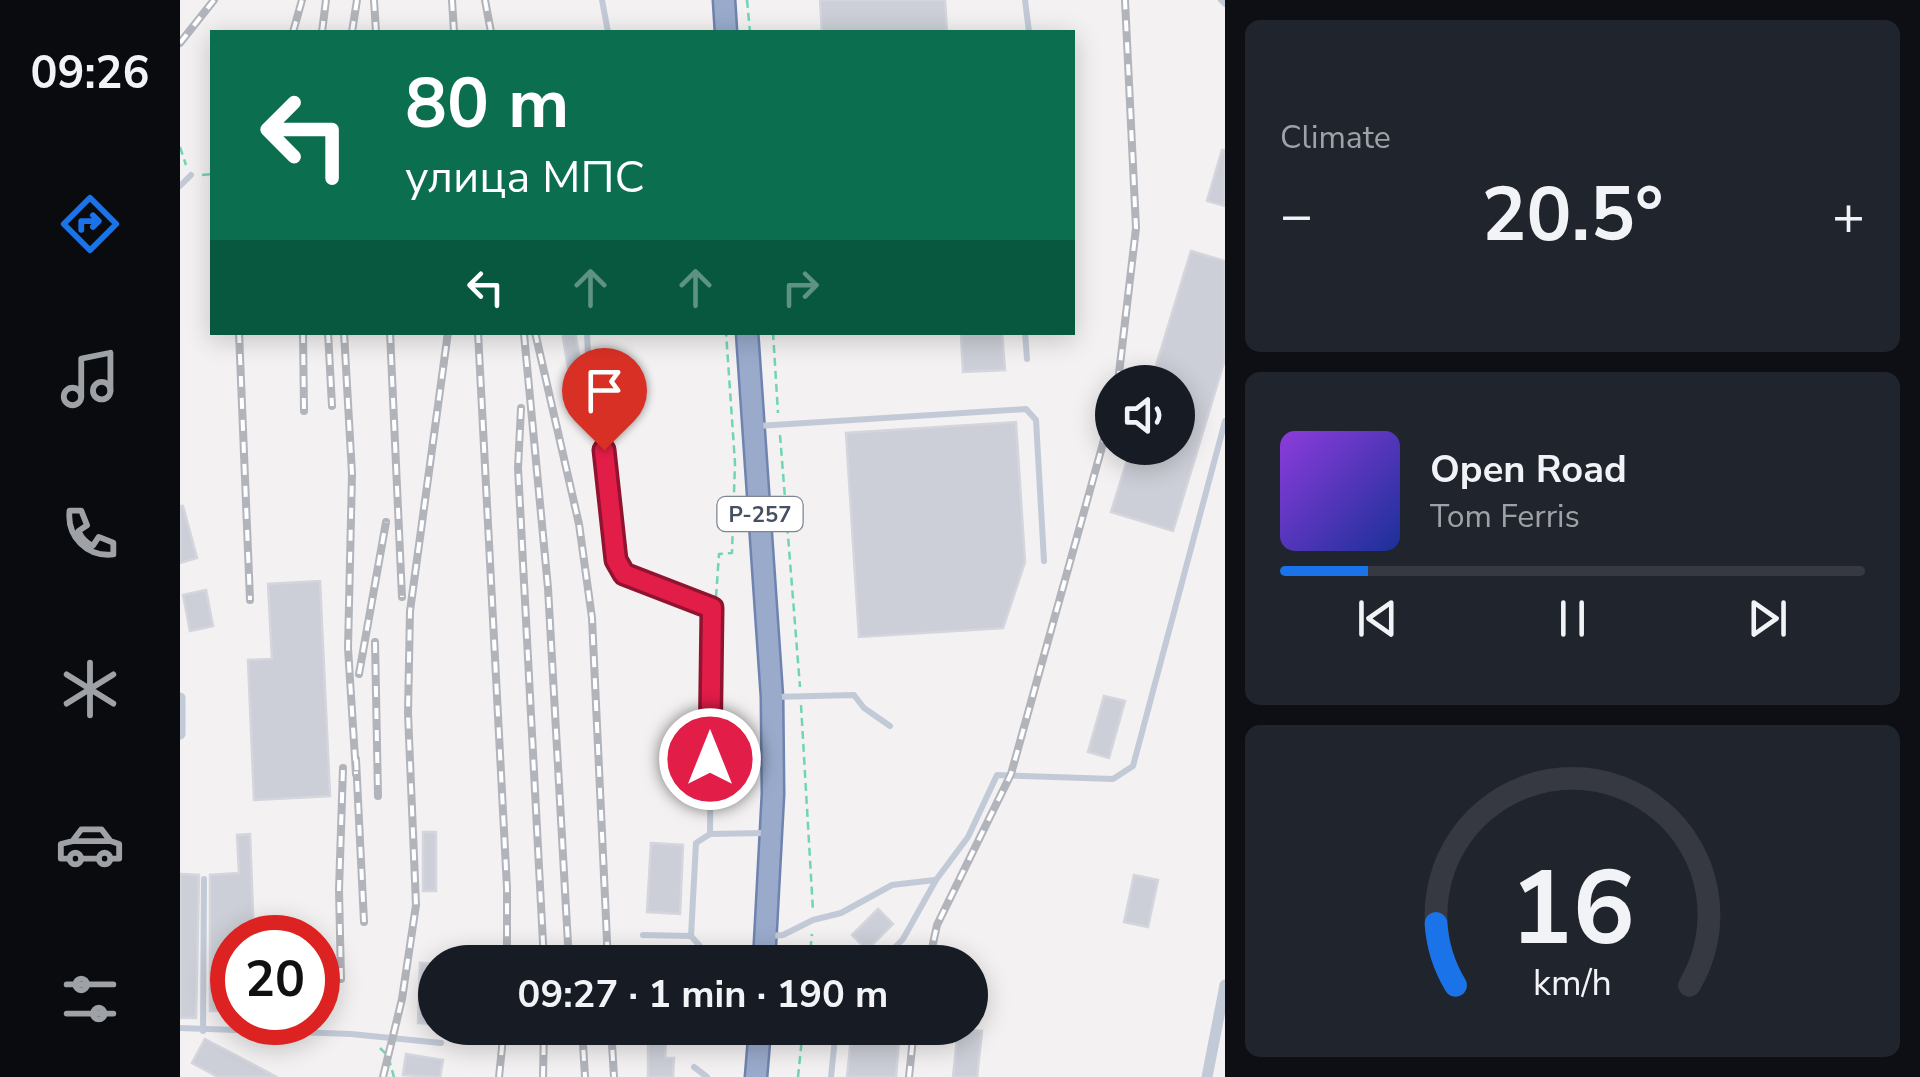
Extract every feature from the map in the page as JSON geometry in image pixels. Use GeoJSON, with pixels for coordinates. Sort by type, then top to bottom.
{"type":"FeatureCollection","features":[{"type":"Feature","properties":{"kind":"highway"},"geometry":{"type":"LineString","coordinates":[[724,0],[726,30]]}},
{"type":"Feature","properties":{"kind":"highway","name":"Р-257"},"geometry":{"type":"LineString","coordinates":[[746,335],[772,696],[765,945]]}},
{"type":"Feature","properties":{"kind":"highway"},"geometry":{"type":"LineString","coordinates":[[756,1077],[759,1045]]}},
{"type":"Feature","properties":{"kind":"street"},"geometry":{"type":"LineString","coordinates":[[180,698],[180,734]]}},
{"type":"Feature","properties":{"kind":"street"},"geometry":{"type":"LineString","coordinates":[[1207,1077],[1225,985]]}},
{"type":"Feature","properties":{"kind":"lane"},"geometry":{"type":"LineString","coordinates":[[602,0],[608,30]]}},
{"type":"Feature","properties":{"kind":"lane"},"geometry":{"type":"LineString","coordinates":[[1025,0],[1028,30]]}},
{"type":"Feature","properties":{"kind":"lane"},"geometry":{"type":"LineString","coordinates":[[180,186],[191,175]]}},
{"type":"Feature","properties":{"kind":"lane"},"geometry":{"type":"LineString","coordinates":[[587,335],[588,376],[600,413],[616,560],[624,574],[712,608],[710,834]]}},
{"type":"Feature","properties":{"kind":"lane"},"geometry":{"type":"LineString","coordinates":[[1025,335],[1027,359]]}},
{"type":"Feature","properties":{"kind":"lane"},"geometry":{"type":"LineString","coordinates":[[753,426],[1026,409],[1036,420],[1044,560]]}},
{"type":"Feature","properties":{"kind":"lane"},"geometry":{"type":"LineString","coordinates":[[899,945],[936,880],[968,837],[998,775],[1113,779],[1133,766],[1225,420]]}},
{"type":"Feature","properties":{"kind":"lane"},"geometry":{"type":"LineString","coordinates":[[772,696],[854,694],[864,708],[890,726]]}},
{"type":"Feature","properties":{"kind":"lane"},"geometry":{"type":"LineString","coordinates":[[699,945],[691,936],[696,842],[710,834],[771,833]]}},
{"type":"Feature","properties":{"kind":"lane"},"geometry":{"type":"LineString","coordinates":[[203,1030],[204,879]]}},
{"type":"Feature","properties":{"kind":"lane"},"geometry":{"type":"LineString","coordinates":[[766,937],[783,936],[813,920],[841,913],[892,885],[936,880]]}},
{"type":"Feature","properties":{"kind":"lane"},"geometry":{"type":"LineString","coordinates":[[643,936],[691,936]]}},
{"type":"Feature","properties":{"kind":"lane"},"geometry":{"type":"LineString","coordinates":[[180,1028],[351,1034],[418,1041]]}},
{"type":"Feature","properties":{"kind":"lane"},"geometry":{"type":"LineString","coordinates":[[831,1077],[834,1045]]}},
{"type":"Feature","properties":{"kind":"lane"},"geometry":{"type":"LineString","coordinates":[[694,1066],[707,1077]]}},
{"type":"Feature","properties":{"kind":"path"},"geometry":{"type":"LineString","coordinates":[[747,0],[750,30]]}},
{"type":"Feature","properties":{"kind":"path"},"geometry":{"type":"LineString","coordinates":[[712,608],[718,590],[719,554],[732,553],[735,463],[726,335]]}},
{"type":"Feature","properties":{"kind":"path"},"geometry":{"type":"LineString","coordinates":[[772,335],[778,414]]}},
{"type":"Feature","properties":{"kind":"path"},"geometry":{"type":"LineString","coordinates":[[772,460],[782,458]]}},
{"type":"Feature","properties":{"kind":"path"},"geometry":{"type":"LineString","coordinates":[[798,1077],[801,1045]]}},
{"type":"Feature","properties":{"kind":"building"},"geometry":{"type":"Polygon","coordinates":[[[820,0],[945,0],[947,30],[822,30],[820,0]]]}},
{"type":"Feature","properties":{"kind":"building"},"geometry":{"type":"Polygon","coordinates":[[[1225,150],[1225,206],[1207,201],[1225,150]]]}},
{"type":"Feature","properties":{"kind":"building"},"geometry":{"type":"Polygon","coordinates":[[[1191,251],[1225,261],[1225,359],[1195,458],[1195,365],[1156,365],[1191,251]]]}},
{"type":"Feature","properties":{"kind":"building"},"geometry":{"type":"Polygon","coordinates":[[[563,335],[576,335],[586,394],[573,396],[563,335]]]}},
{"type":"Feature","properties":{"kind":"building"},"geometry":{"type":"Polygon","coordinates":[[[961,335],[1002,335],[1005,370],[963,372],[961,335]]]}},
{"type":"Feature","properties":{"kind":"building"},"geometry":{"type":"Polygon","coordinates":[[[1016,422],[1025,562],[1003,628],[859,637],[846,433],[1016,422]]]}},
{"type":"Feature","properties":{"kind":"building"},"geometry":{"type":"Polygon","coordinates":[[[1126,465],[1193,465],[1173,531],[1111,512],[1126,465]]]}},
{"type":"Feature","properties":{"kind":"building"},"geometry":{"type":"Polygon","coordinates":[[[180,506],[197,558],[180,563],[180,506]]]}},
{"type":"Feature","properties":{"kind":"building"},"geometry":{"type":"Polygon","coordinates":[[[320,581],[330,796],[254,800],[248,660],[272,659],[268,584],[320,581]]]}},
{"type":"Feature","properties":{"kind":"building"},"geometry":{"type":"Polygon","coordinates":[[[206,590],[213,626],[190,631],[183,595],[206,590]]]}},
{"type":"Feature","properties":{"kind":"building"},"geometry":{"type":"Polygon","coordinates":[[[1104,696],[1125,701],[1109,758],[1088,752],[1104,696]]]}},
{"type":"Feature","properties":{"kind":"building"},"geometry":{"type":"Polygon","coordinates":[[[423,832],[436,832],[436,891],[423,891],[423,832]]]}},
{"type":"Feature","properties":{"kind":"building"},"geometry":{"type":"Polygon","coordinates":[[[250,834],[253,915],[210,915],[210,875],[239,873],[237,835],[250,834]]]}},
{"type":"Feature","properties":{"kind":"building"},"geometry":{"type":"Polygon","coordinates":[[[651,843],[683,845],[680,914],[647,912],[651,843]]]}},
{"type":"Feature","properties":{"kind":"building"},"geometry":{"type":"Polygon","coordinates":[[[180,874],[199,875],[196,1018],[180,1018],[180,874]]]}},
{"type":"Feature","properties":{"kind":"building"},"geometry":{"type":"Polygon","coordinates":[[[1134,875],[1158,880],[1148,927],[1124,922],[1134,875]]]}},
{"type":"Feature","properties":{"kind":"building"},"geometry":{"type":"Polygon","coordinates":[[[878,909],[893,924],[872,945],[862,945],[852,935],[878,909]]]}},
{"type":"Feature","properties":{"kind":"building"},"geometry":{"type":"Polygon","coordinates":[[[205,1039],[277,1077],[218,1077],[192,1063],[205,1039]]]}},
{"type":"Feature","properties":{"kind":"building"},"geometry":{"type":"Polygon","coordinates":[[[648,1045],[666,1045],[665,1058],[674,1058],[673,1077],[648,1077],[648,1045]]]}},
{"type":"Feature","properties":{"kind":"building"},"geometry":{"type":"Polygon","coordinates":[[[850,1045],[899,1045],[896,1077],[847,1077],[850,1045]]]}},
{"type":"Feature","properties":{"kind":"building"},"geometry":{"type":"Polygon","coordinates":[[[956,1045],[980,1045],[977,1077],[953,1077],[956,1045]]]}},
{"type":"Feature","properties":{"kind":"building"},"geometry":{"type":"Polygon","coordinates":[[[406,1054],[443,1060],[440,1077],[403,1075],[406,1054]]]}},
{"type":"Feature","properties":{"kind":"railway"},"geometry":{"type":"LineString","coordinates":[[180,43],[214,0]]}},
{"type":"Feature","properties":{"kind":"railway"},"geometry":{"type":"LineString","coordinates":[[294,30],[302,0]]}},
{"type":"Feature","properties":{"kind":"railway"},"geometry":{"type":"LineString","coordinates":[[322,30],[326,0]]}},
{"type":"Feature","properties":{"kind":"railway"},"geometry":{"type":"LineString","coordinates":[[352,30],[357,0]]}},
{"type":"Feature","properties":{"kind":"railway"},"geometry":{"type":"LineString","coordinates":[[374,0],[376,30]]}},
{"type":"Feature","properties":{"kind":"railway"},"geometry":{"type":"LineString","coordinates":[[452,0],[454,30]]}},
{"type":"Feature","properties":{"kind":"railway"},"geometry":{"type":"LineString","coordinates":[[485,0],[491,30]]}},
{"type":"Feature","properties":{"kind":"railway"},"geometry":{"type":"LineString","coordinates":[[1120,365],[1136,228],[1125,0]]}},
{"type":"Feature","properties":{"kind":"railway"},"geometry":{"type":"LineString","coordinates":[[239,335],[250,600]]}},
{"type":"Feature","properties":{"kind":"railway"},"geometry":{"type":"LineString","coordinates":[[303,335],[304,411]]}},
{"type":"Feature","properties":{"kind":"railway"},"geometry":{"type":"LineString","coordinates":[[328,335],[332,406]]}},
{"type":"Feature","properties":{"kind":"railway"},"geometry":{"type":"LineString","coordinates":[[344,335],[352,474],[348,648],[356,774]]}},
{"type":"Feature","properties":{"kind":"railway"},"geometry":{"type":"LineString","coordinates":[[390,335],[402,597]]}},
{"type":"Feature","properties":{"kind":"railway"},"geometry":{"type":"LineString","coordinates":[[383,1077],[402,999],[416,905],[408,713],[410,611],[448,335]]}},
{"type":"Feature","properties":{"kind":"railway"},"geometry":{"type":"LineString","coordinates":[[478,335],[507,945]]}},
{"type":"Feature","properties":{"kind":"railway"},"geometry":{"type":"LineString","coordinates":[[524,335],[548,588],[568,945]]}},
{"type":"Feature","properties":{"kind":"railway"},"geometry":{"type":"LineString","coordinates":[[536,335],[579,524],[592,618],[607,945]]}},
{"type":"Feature","properties":{"kind":"railway"},"geometry":{"type":"LineString","coordinates":[[521,408],[518,468],[543,945]]}},
{"type":"Feature","properties":{"kind":"railway"},"geometry":{"type":"LineString","coordinates":[[933,945],[937,925],[1011,774],[1097,465]]}},
{"type":"Feature","properties":{"kind":"railway"},"geometry":{"type":"LineString","coordinates":[[359,674],[386,522]]}},
{"type":"Feature","properties":{"kind":"railway"},"geometry":{"type":"LineString","coordinates":[[375,642],[378,796]]}},
{"type":"Feature","properties":{"kind":"railway"},"geometry":{"type":"LineString","coordinates":[[356,759],[364,922]]}},
{"type":"Feature","properties":{"kind":"railway"},"geometry":{"type":"LineString","coordinates":[[341,979],[343,768]]}},
{"type":"Feature","properties":{"kind":"railway"},"geometry":{"type":"LineString","coordinates":[[499,1077],[502,1045]]}},
{"type":"Feature","properties":{"kind":"railway"},"geometry":{"type":"LineString","coordinates":[[543,1077],[544,1045]]}},
{"type":"Feature","properties":{"kind":"railway"},"geometry":{"type":"LineString","coordinates":[[583,1045],[585,1077]]}},
{"type":"Feature","properties":{"kind":"railway"},"geometry":{"type":"LineString","coordinates":[[612,1045],[614,1077]]}},
{"type":"Feature","properties":{"kind":"railway"},"geometry":{"type":"LineString","coordinates":[[909,1077],[912,1045]]}},
{"type":"Feature","properties":{"kind":"route"},"geometry":{"type":"LineString","coordinates":[[604,450],[616,560],[624,574],[712,608],[710,759]]}}]}
